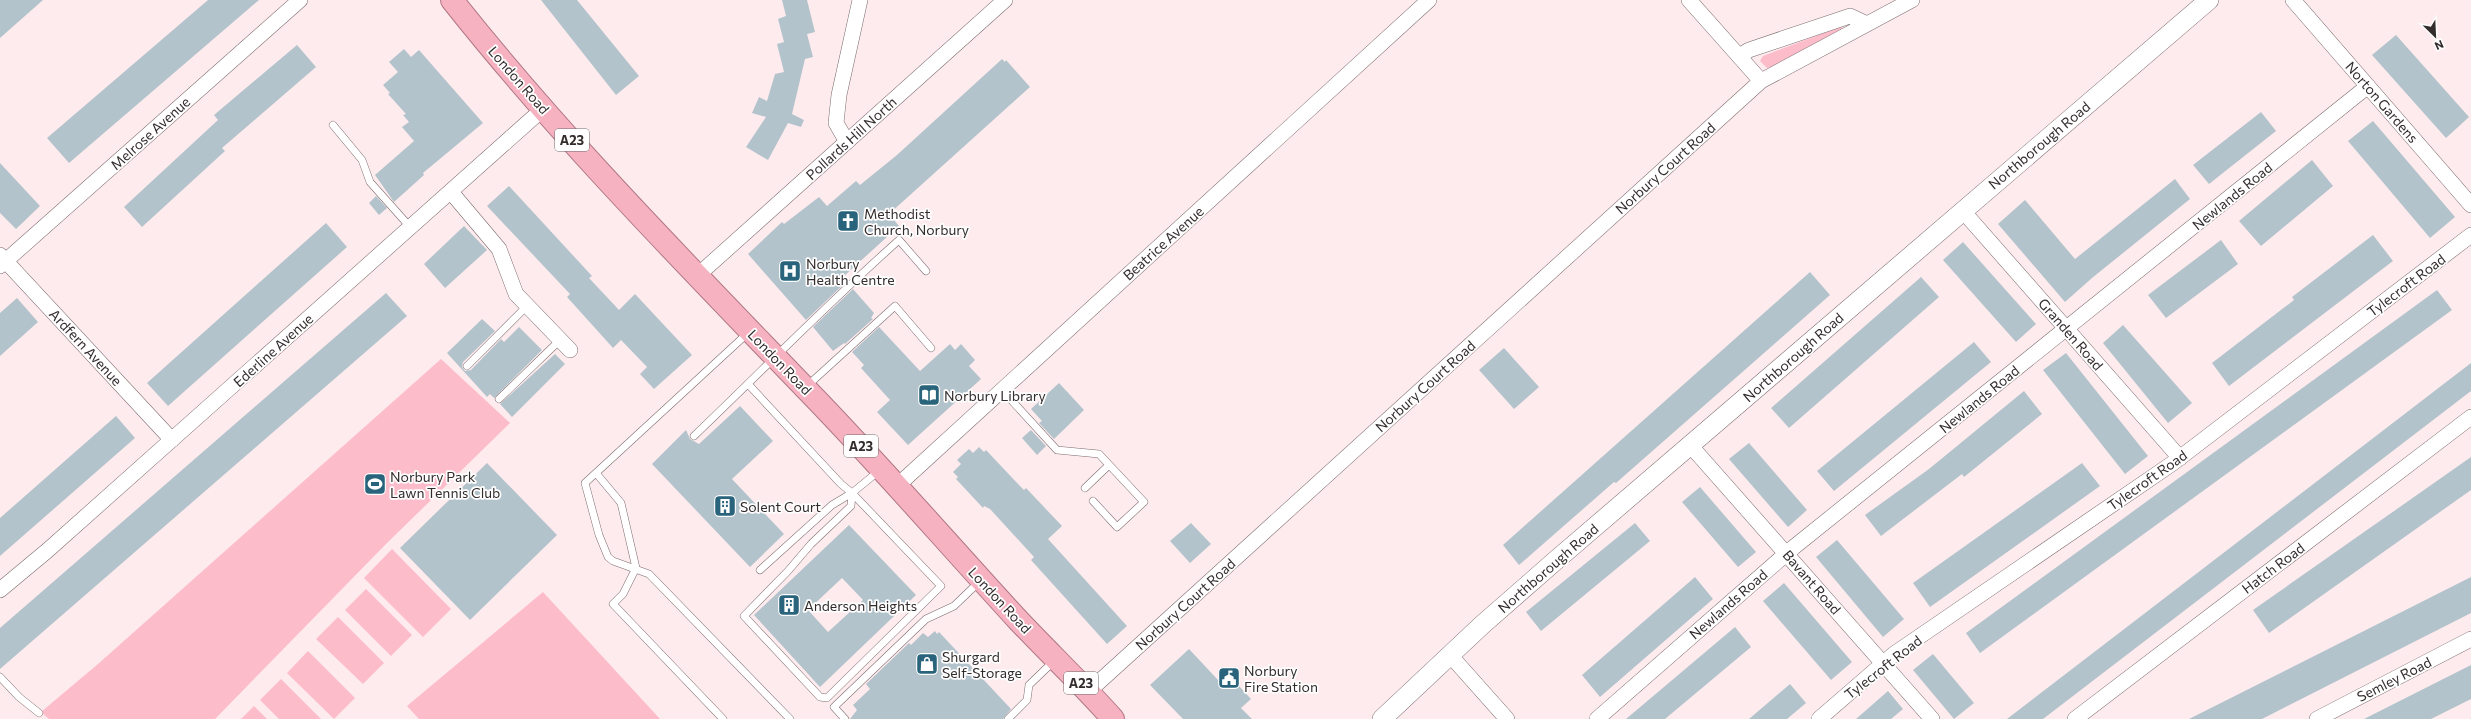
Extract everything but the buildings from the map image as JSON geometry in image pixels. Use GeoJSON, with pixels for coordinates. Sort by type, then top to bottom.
{"type":"FeatureCollection","features":[{"type":"Feature","properties":{"kind":"highway","name":"London Road"},"geometry":{"type":"LineString","coordinates":[[452,0],[544,108],[697,276],[881,468],[981,579],[1056,659],[1089,691],[1113,719]]}},
{"type":"Feature","properties":{"kind":"street","name":"Melrose Avenue"},"geometry":{"type":"LineString","coordinates":[[2,261],[300,0]]}},
{"type":"Feature","properties":{"kind":"street"},"geometry":{"type":"LineString","coordinates":[[847,142],[838,128],[837,116],[843,70],[860,0]]}},
{"type":"Feature","properties":{"kind":"street","name":"Pollards Hill North"},"geometry":{"type":"LineString","coordinates":[[697,276],[1005,0]]}},
{"type":"Feature","properties":{"kind":"street","name":"Beatrice Avenue"},"geometry":{"type":"LineString","coordinates":[[897,486],[1429,0]]}},
{"type":"Feature","properties":{"kind":"street"},"geometry":{"type":"LineString","coordinates":[[1689,0],[1761,81]]}},
{"type":"Feature","properties":{"kind":"street","name":"Norbury Court Road"},"geometry":{"type":"LineString","coordinates":[[1089,691],[1761,81],[1912,0]]}},
{"type":"Feature","properties":{"kind":"street","name":"Northborough Road"},"geometry":{"type":"LineString","coordinates":[[1382,719],[1450,654],[1690,445],[1962,210],[2209,0]]}},
{"type":"Feature","properties":{"kind":"street","name":"Norton Gardens"},"geometry":{"type":"LineString","coordinates":[[2293,0],[2471,204]]}},
{"type":"Feature","properties":{"kind":"street"},"geometry":{"type":"LineString","coordinates":[[1740,56],[1750,50],[1850,16],[1867,24]]}},
{"type":"Feature","properties":{"kind":"street","name":"Newlands Road"},"geometry":{"type":"LineString","coordinates":[[1597,719],[1787,554],[2368,86]]}},
{"type":"Feature","properties":{"kind":"street","name":"Ederline Avenue"},"geometry":{"type":"LineString","coordinates":[[0,590],[172,440],[544,108]]}},
{"type":"Feature","properties":{"kind":"street"},"geometry":{"type":"LineString","coordinates":[[451,192],[499,249],[512,287],[527,306],[565,345]]}},
{"type":"Feature","properties":{"kind":"street","name":"Granden Road"},"geometry":{"type":"LineString","coordinates":[[1962,210],[2180,458]]}},
{"type":"Feature","properties":{"kind":"street","name":"Tylecroft Road"},"geometry":{"type":"LineString","coordinates":[[1819,719],[1883,663],[2180,458],[2471,235]]}},
{"type":"Feature","properties":{"kind":"street","name":"Ardfern Avenue"},"geometry":{"type":"LineString","coordinates":[[2,261],[172,440]]}},
{"type":"Feature","properties":{"kind":"street","name":"Hatch Road"},"geometry":{"type":"LineString","coordinates":[[2075,719],[2471,417]]}},
{"type":"Feature","properties":{"kind":"street","name":"Bavant Road"},"geometry":{"type":"LineString","coordinates":[[1690,445],[1932,719]]}},
{"type":"Feature","properties":{"kind":"street","name":"Semley Road"},"geometry":{"type":"LineString","coordinates":[[2317,719],[2471,639]]}},
{"type":"Feature","properties":{"kind":"street"},"geometry":{"type":"LineString","coordinates":[[1450,654],[1507,719]]}},
{"type":"Feature","properties":{"kind":"lane"},"geometry":{"type":"LineString","coordinates":[[333,125],[362,160],[370,182],[411,228]]}},
{"type":"Feature","properties":{"kind":"lane"},"geometry":{"type":"LineString","coordinates":[[694,436],[776,358],[806,325],[899,240],[926,271]]}},
{"type":"Feature","properties":{"kind":"lane"},"geometry":{"type":"LineString","coordinates":[[467,366],[527,306]]}},
{"type":"Feature","properties":{"kind":"lane"},"geometry":{"type":"LineString","coordinates":[[805,388],[895,306],[931,348]]}},
{"type":"Feature","properties":{"kind":"lane"},"geometry":{"type":"LineString","coordinates":[[750,331],[585,483],[604,550],[613,561],[636,568],[649,574],[790,719]]}},
{"type":"Feature","properties":{"kind":"lane"},"geometry":{"type":"LineString","coordinates":[[499,399],[565,345]]}},
{"type":"Feature","properties":{"kind":"lane"},"geometry":{"type":"LineString","coordinates":[[748,384],[841,484],[852,493],[941,586],[827,698],[820,697],[744,616],[788,571],[811,544],[851,506],[852,493]]}},
{"type":"Feature","properties":{"kind":"lane"},"geometry":{"type":"LineString","coordinates":[[1002,390],[1058,450],[1099,454],[1144,502],[1117,527],[1093,501]]}},
{"type":"Feature","properties":{"kind":"lane"},"geometry":{"type":"LineString","coordinates":[[1085,488],[1110,465]]}},
{"type":"Feature","properties":{"kind":"lane"},"geometry":{"type":"LineString","coordinates":[[760,570],[832,505],[852,493],[881,468]]}},
{"type":"Feature","properties":{"kind":"lane"},"geometry":{"type":"LineString","coordinates":[[596,473],[621,503],[636,568],[623,594],[613,604],[723,719]]}},
{"type":"Feature","properties":{"kind":"lane"},"geometry":{"type":"LineString","coordinates":[[845,719],[834,707],[926,620],[954,606],[981,579]]}},
{"type":"Feature","properties":{"kind":"lane"},"geometry":{"type":"LineString","coordinates":[[1008,719],[1027,700],[1029,685],[1056,659]]}},
{"type":"Feature","properties":{"kind":"lane"},"geometry":{"type":"LineString","coordinates":[[0,677],[19,697],[39,713]]}},
{"type":"Feature","properties":{"kind":"shaded area"},"geometry":{"type":"Polygon","coordinates":[[[1840,27],[1843,28],[1771,67],[1767,68],[1760,61],[1763,56],[1840,27]]]}},
{"type":"Feature","properties":{"kind":"shaded area","name":"Norbury Park Lawn Tennis Club"},"geometry":{"type":"Polygon","coordinates":[[[441,359],[510,423],[386,544],[215,719],[49,719],[41,712],[98,664],[441,359]]]}},
{"type":"Feature","properties":{"kind":"shaded area"},"geometry":{"type":"Polygon","coordinates":[[[392,549],[451,609],[423,637],[364,578],[392,549]]]}},
{"type":"Feature","properties":{"kind":"shaded area"},"geometry":{"type":"Polygon","coordinates":[[[366,589],[412,635],[391,656],[345,610],[366,589]]]}},
{"type":"Feature","properties":{"kind":"shaded area"},"geometry":{"type":"Polygon","coordinates":[[[543,592],[660,719],[419,719],[407,706],[543,592]]]}},
{"type":"Feature","properties":{"kind":"shaded area"},"geometry":{"type":"Polygon","coordinates":[[[338,617],[384,663],[363,684],[316,639],[338,617]]]}},
{"type":"Feature","properties":{"kind":"shaded area"},"geometry":{"type":"Polygon","coordinates":[[[308,651],[355,698],[334,719],[287,673],[308,651]]]}},
{"type":"Feature","properties":{"kind":"shaded area"},"geometry":{"type":"Polygon","coordinates":[[[281,679],[321,719],[279,719],[260,700],[281,679]]]}},
{"type":"Feature","properties":{"kind":"shaded area"},"geometry":{"type":"Polygon","coordinates":[[[254,706],[267,719],[241,719],[254,706]]]}},
{"type":"Feature","properties":{"kind":"place","name":"Methodist Church, Norbury"},"geometry":{"type":"Point","coordinates":[848,221]}},
{"type":"Feature","properties":{"kind":"place","name":"Norbury Health Centre"},"geometry":{"type":"Point","coordinates":[790,271]}},
{"type":"Feature","properties":{"kind":"place","name":"Norbury Library"},"geometry":{"type":"Point","coordinates":[929,395]}},
{"type":"Feature","properties":{"kind":"place","name":"Norbury Park Lawn Tennis Club"},"geometry":{"type":"Point","coordinates":[375,484]}},
{"type":"Feature","properties":{"kind":"place","name":"Solent Court"},"geometry":{"type":"Point","coordinates":[725,506]}},
{"type":"Feature","properties":{"kind":"place","name":"Anderson Heights"},"geometry":{"type":"Point","coordinates":[789,605]}},
{"type":"Feature","properties":{"kind":"place","name":"Shurgard Self-Storage"},"geometry":{"type":"Point","coordinates":[927,664]}},
{"type":"Feature","properties":{"kind":"place","name":"Norbury Fire Station"},"geometry":{"type":"Point","coordinates":[1229,678]}}]}
